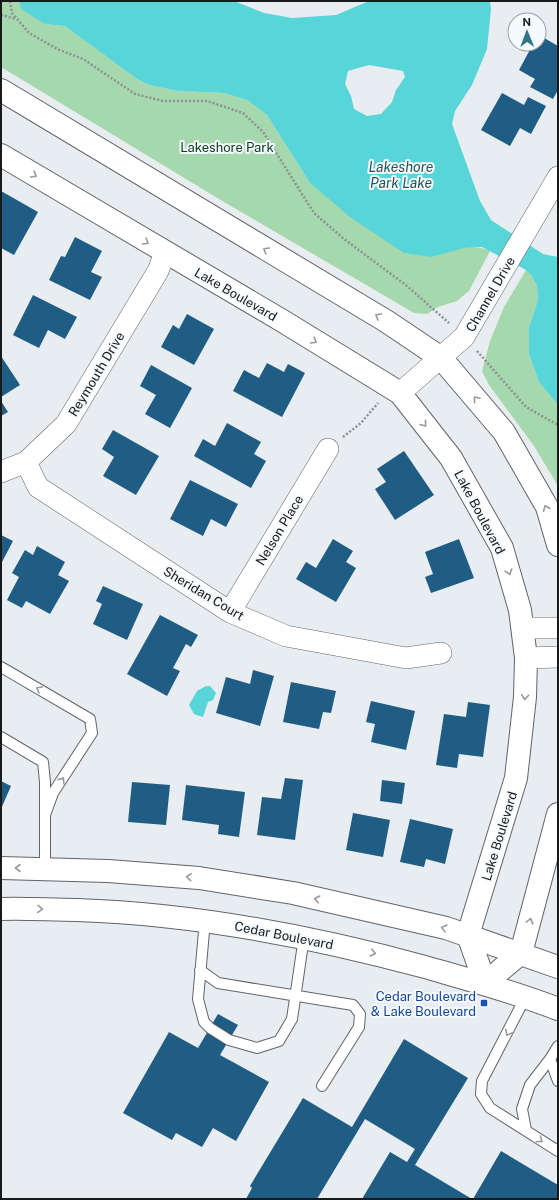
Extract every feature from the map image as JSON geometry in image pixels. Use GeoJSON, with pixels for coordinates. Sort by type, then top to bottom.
{"type":"FeatureCollection","features":[{"type":"Feature","properties":{"kind":"street"},"geometry":{"type":"LineString","coordinates":[[1,90],[386,321],[441,358],[504,432],[547,508],[558,545]]}},
{"type":"Feature","properties":{"kind":"street","name":"Lake Boulevard"},"geometry":{"type":"LineString","coordinates":[[1,155],[165,254],[281,320],[400,393],[451,458],[502,548],[520,610],[526,658],[525,697],[516,778],[468,935]]}},
{"type":"Feature","properties":{"kind":"street","name":"Channel Drive"},"geometry":{"type":"LineString","coordinates":[[400,393],[464,337],[557,178]]}},
{"type":"Feature","properties":{"kind":"street","name":"Reymouth Drive"},"geometry":{"type":"LineString","coordinates":[[1,472],[26,462],[66,424],[158,271],[165,254]]}},
{"type":"Feature","properties":{"kind":"street","name":"Nelson Place"},"geometry":{"type":"LineString","coordinates":[[230,612],[328,448]]}},
{"type":"Feature","properties":{"kind":"street","name":"Sheridan Court"},"geometry":{"type":"LineString","coordinates":[[26,462],[38,487],[230,612],[286,636],[324,644],[406,658],[441,653]]}},
{"type":"Feature","properties":{"kind":"street"},"geometry":{"type":"LineString","coordinates":[[523,628],[558,628]]}},
{"type":"Feature","properties":{"kind":"street"},"geometry":{"type":"LineString","coordinates":[[526,658],[558,657]]}},
{"type":"Feature","properties":{"kind":"street"},"geometry":{"type":"LineString","coordinates":[[468,935],[484,983],[521,953],[558,814]]}},
{"type":"Feature","properties":{"kind":"street"},"geometry":{"type":"LineString","coordinates":[[1,868],[46,868],[108,871],[199,878],[293,893],[468,935],[558,967]]}},
{"type":"Feature","properties":{"kind":"street","name":"Cedar Boulevard"},"geometry":{"type":"LineString","coordinates":[[1,909],[106,911],[205,920],[304,938],[384,956],[484,983],[558,1009]]}},
{"type":"Feature","properties":{"kind":"lane"},"geometry":{"type":"LineString","coordinates":[[1,667],[90,719],[92,732],[53,793],[45,815]]}},
{"type":"Feature","properties":{"kind":"lane"},"geometry":{"type":"LineString","coordinates":[[1,737],[43,762],[46,868]]}},
{"type":"Feature","properties":{"kind":"lane"},"geometry":{"type":"LineString","coordinates":[[205,920],[198,999],[204,1022],[210,1028],[229,1040],[257,1048],[279,1041],[292,1019],[304,938]]}},
{"type":"Feature","properties":{"kind":"lane"},"geometry":{"type":"LineString","coordinates":[[200,970],[218,982],[295,996],[353,1004],[360,1014],[358,1027],[322,1086]]}},
{"type":"Feature","properties":{"kind":"lane"},"geometry":{"type":"LineString","coordinates":[[525,998],[482,1081],[481,1094],[490,1108],[558,1151]]}},
{"type":"Feature","properties":{"kind":"lane"},"geometry":{"type":"LineString","coordinates":[[526,1130],[522,1109],[530,1085],[558,1046]]}},
{"type":"Feature","properties":{"kind":"lane"},"geometry":{"type":"LineString","coordinates":[[550,1059],[558,1080]]}},
{"type":"Feature","properties":{"kind":"path"},"geometry":{"type":"LineString","coordinates":[[10,1],[12,13],[29,33],[56,49],[83,59],[136,94],[163,101],[207,101],[243,113],[263,132],[314,212],[344,239],[407,286],[464,337],[526,407],[558,425]]}},
{"type":"Feature","properties":{"kind":"path"},"geometry":{"type":"LineString","coordinates":[[1,16],[17,19]]}},
{"type":"Feature","properties":{"kind":"path"},"geometry":{"type":"LineString","coordinates":[[328,448],[361,423],[383,398],[400,393]]}},
{"type":"Feature","properties":{"kind":"green space","name":"Lakeshore Park"},"geometry":{"type":"Polygon","coordinates":[[[1,1],[19,1],[45,24],[65,26],[137,79],[149,85],[178,91],[224,93],[247,100],[267,115],[310,183],[432,257],[469,247],[483,248],[490,251],[469,291],[457,301],[438,307],[427,314],[414,313],[219,199],[1,67],[1,1]]]}},
{"type":"Feature","properties":{"kind":"green space"},"geometry":{"type":"Polygon","coordinates":[[[526,270],[532,276],[537,286],[538,300],[529,327],[529,354],[539,382],[558,405],[558,486],[534,446],[489,385],[482,371],[490,341],[504,307],[526,270]]]}},
{"type":"Feature","properties":{"kind":"water","name":"Lakeshore Park Lake"},"geometry":{"type":"Polygon","coordinates":[[[19,1],[234,1],[264,13],[292,18],[336,15],[369,1],[490,1],[491,9],[487,49],[472,85],[455,111],[452,124],[480,201],[491,220],[543,254],[558,257],[558,405],[539,382],[529,354],[529,327],[538,300],[537,286],[532,276],[526,270],[482,247],[464,248],[432,257],[404,253],[350,217],[310,183],[267,115],[247,100],[224,93],[178,91],[149,85],[137,79],[65,26],[45,24],[21,9],[19,1]],[[369,65],[348,71],[345,84],[351,96],[354,109],[367,116],[381,114],[392,102],[396,90],[405,77],[403,71],[369,65]]]}},
{"type":"Feature","properties":{"kind":"water"},"geometry":{"type":"Polygon","coordinates":[[[206,686],[210,686],[216,693],[213,700],[208,702],[203,717],[194,714],[189,705],[197,691],[206,686]]]}},
{"type":"Feature","properties":{"kind":"building"},"geometry":{"type":"Polygon","coordinates":[[[547,40],[558,46],[558,90],[553,99],[530,87],[535,79],[519,70],[529,52],[547,52],[547,40]]]}},
{"type":"Feature","properties":{"kind":"building"},"geometry":{"type":"Polygon","coordinates":[[[502,93],[524,105],[528,97],[546,106],[531,134],[520,128],[510,146],[481,130],[502,93]]]}},
{"type":"Feature","properties":{"kind":"building"},"geometry":{"type":"Polygon","coordinates":[[[1,191],[38,212],[14,255],[1,248],[1,191]]]}},
{"type":"Feature","properties":{"kind":"building"},"geometry":{"type":"Polygon","coordinates":[[[75,237],[102,251],[91,272],[102,277],[90,300],[49,280],[61,256],[65,257],[75,237]]]}},
{"type":"Feature","properties":{"kind":"building"},"geometry":{"type":"Polygon","coordinates":[[[33,295],[77,317],[65,339],[48,330],[39,348],[13,335],[33,295]]]}},
{"type":"Feature","properties":{"kind":"building"},"geometry":{"type":"Polygon","coordinates":[[[187,314],[214,329],[194,365],[161,347],[173,325],[179,329],[187,314]]]}},
{"type":"Feature","properties":{"kind":"building"},"geometry":{"type":"Polygon","coordinates":[[[1,356],[20,385],[1,397],[1,356]]]}},
{"type":"Feature","properties":{"kind":"building"},"geometry":{"type":"Polygon","coordinates":[[[267,363],[284,372],[288,364],[305,373],[282,417],[233,391],[244,370],[259,378],[267,363]]]}},
{"type":"Feature","properties":{"kind":"building"},"geometry":{"type":"Polygon","coordinates":[[[151,365],[192,388],[170,428],[145,414],[156,395],[140,386],[151,365]]]}},
{"type":"Feature","properties":{"kind":"building"},"geometry":{"type":"Polygon","coordinates":[[[1,401],[8,412],[1,416],[1,401]]]}},
{"type":"Feature","properties":{"kind":"building"},"geometry":{"type":"Polygon","coordinates":[[[227,423],[261,442],[254,454],[266,461],[251,488],[194,456],[203,439],[215,446],[227,423]]]}},
{"type":"Feature","properties":{"kind":"building"},"geometry":{"type":"Polygon","coordinates":[[[113,430],[159,456],[136,495],[103,476],[114,457],[102,449],[113,430]]]}},
{"type":"Feature","properties":{"kind":"building"},"geometry":{"type":"Polygon","coordinates":[[[404,451],[434,495],[395,520],[375,489],[386,482],[377,469],[404,451]]]}},
{"type":"Feature","properties":{"kind":"building"},"geometry":{"type":"Polygon","coordinates":[[[190,480],[238,504],[226,527],[211,519],[203,536],[170,519],[190,480]]]}},
{"type":"Feature","properties":{"kind":"building"},"geometry":{"type":"Polygon","coordinates":[[[1,535],[13,541],[1,564],[1,535]]]}},
{"type":"Feature","properties":{"kind":"building"},"geometry":{"type":"Polygon","coordinates":[[[333,539],[353,551],[346,562],[356,568],[336,602],[296,579],[306,562],[316,568],[333,539]]]}},
{"type":"Feature","properties":{"kind":"building"},"geometry":{"type":"Polygon","coordinates":[[[459,539],[474,578],[431,593],[425,577],[433,574],[425,552],[459,539]]]}},
{"type":"Feature","properties":{"kind":"building"},"geometry":{"type":"Polygon","coordinates":[[[37,546],[65,562],[58,575],[69,581],[50,614],[26,601],[22,608],[7,600],[19,577],[12,573],[25,550],[33,555],[37,546]]]}},
{"type":"Feature","properties":{"kind":"building"},"geometry":{"type":"Polygon","coordinates":[[[103,586],[143,604],[127,640],[93,624],[102,604],[96,601],[103,586]]]}},
{"type":"Feature","properties":{"kind":"building"},"geometry":{"type":"Polygon","coordinates":[[[160,615],[198,635],[191,647],[186,644],[173,668],[180,671],[167,696],[127,674],[160,615]]]}},
{"type":"Feature","properties":{"kind":"building"},"geometry":{"type":"Polygon","coordinates":[[[253,670],[274,676],[260,726],[216,713],[226,677],[250,684],[253,670]]]}},
{"type":"Feature","properties":{"kind":"building"},"geometry":{"type":"Polygon","coordinates":[[[291,682],[336,691],[331,713],[323,712],[319,729],[283,722],[291,682]]]}},
{"type":"Feature","properties":{"kind":"building"},"geometry":{"type":"Polygon","coordinates":[[[371,701],[415,711],[406,750],[371,742],[375,724],[366,722],[371,701]]]}},
{"type":"Feature","properties":{"kind":"building"},"geometry":{"type":"Polygon","coordinates":[[[468,702],[490,705],[483,757],[459,754],[457,768],[436,765],[444,714],[466,717],[468,702]]]}},
{"type":"Feature","properties":{"kind":"building"},"geometry":{"type":"Polygon","coordinates":[[[285,778],[303,780],[295,840],[257,835],[262,797],[281,799],[285,778]]]}},
{"type":"Feature","properties":{"kind":"building"},"geometry":{"type":"Polygon","coordinates":[[[382,780],[405,783],[402,804],[380,801],[382,780]]]}},
{"type":"Feature","properties":{"kind":"building"},"geometry":{"type":"Polygon","coordinates":[[[1,781],[11,786],[1,809],[1,781]]]}},
{"type":"Feature","properties":{"kind":"building"},"geometry":{"type":"Polygon","coordinates":[[[132,782],[170,785],[166,825],[128,822],[132,782]]]}},
{"type":"Feature","properties":{"kind":"building"},"geometry":{"type":"Polygon","coordinates":[[[186,785],[245,792],[239,837],[218,834],[219,825],[182,820],[186,785]]]}},
{"type":"Feature","properties":{"kind":"building"},"geometry":{"type":"Polygon","coordinates":[[[353,813],[390,820],[383,857],[346,850],[353,813]]]}},
{"type":"Feature","properties":{"kind":"building"},"geometry":{"type":"Polygon","coordinates":[[[410,819],[453,829],[445,864],[426,859],[424,867],[400,862],[410,819]]]}},
{"type":"Feature","properties":{"kind":"building"},"geometry":{"type":"Polygon","coordinates":[[[218,1014],[238,1025],[220,1055],[269,1082],[236,1141],[213,1128],[202,1147],[176,1133],[172,1140],[123,1113],[169,1032],[198,1048],[218,1014]]]}},
{"type":"Feature","properties":{"kind":"building"},"geometry":{"type":"Polygon","coordinates":[[[404,1039],[468,1078],[415,1165],[472,1199],[362,1199],[390,1152],[407,1162],[415,1149],[365,1119],[317,1199],[246,1199],[252,1188],[250,1186],[303,1098],[352,1127],[404,1039]]]}},
{"type":"Feature","properties":{"kind":"building"},"geometry":{"type":"Polygon","coordinates":[[[501,1151],[558,1185],[558,1199],[473,1199],[501,1151]]]}},
{"type":"Feature","properties":{"kind":"place","name":"Cedar Boulevard & Lake Boulevard"},"geometry":{"type":"Point","coordinates":[484,1003]}}]}
